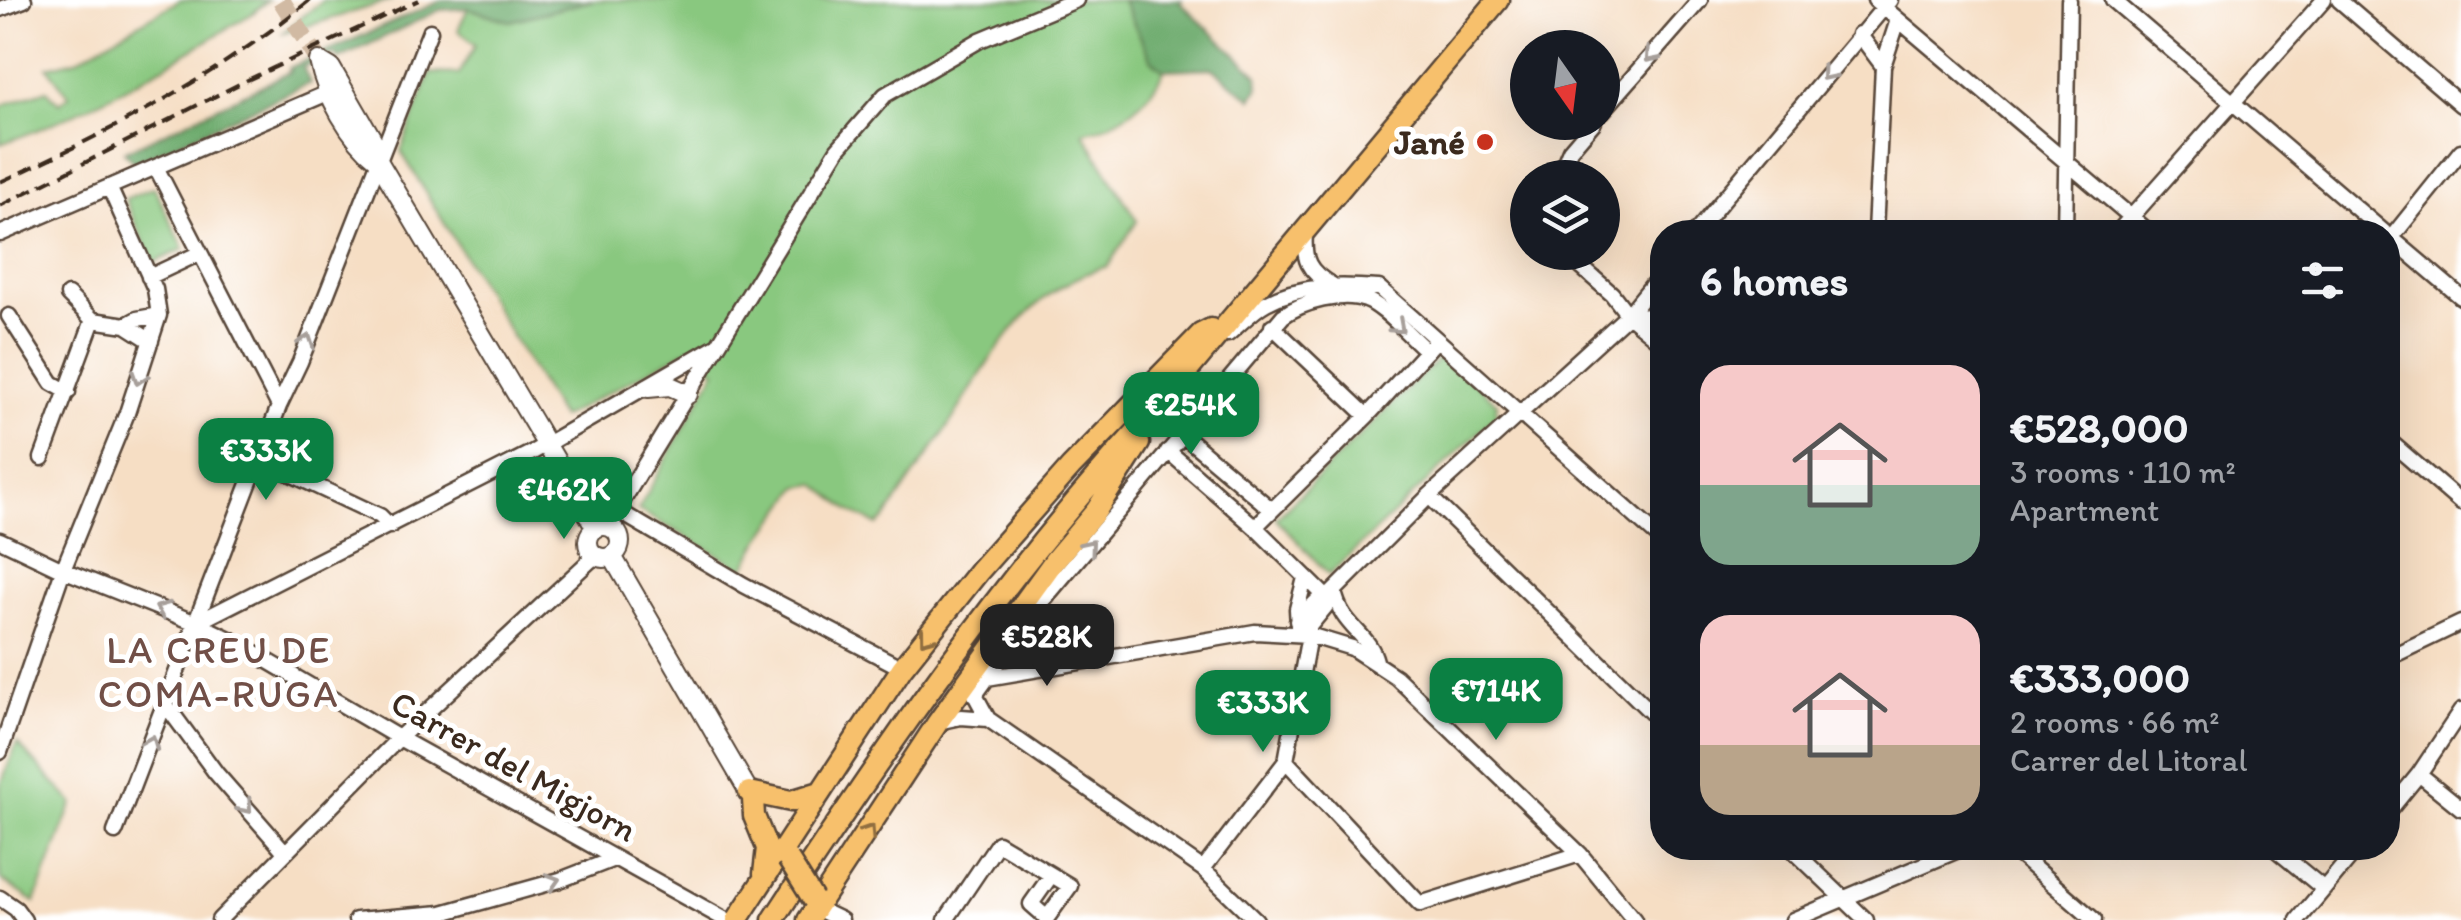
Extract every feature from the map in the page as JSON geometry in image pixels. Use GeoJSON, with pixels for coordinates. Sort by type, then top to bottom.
{"type":"FeatureCollection","features":[{"type":"Feature","properties":{"kind":"main road"},"geometry":{"type":"LineString","coordinates":[[774,920],[867,777],[950,660],[1100,471],[1146,422],[1498,0]]}},
{"type":"Feature","properties":{"kind":"main road"},"geometry":{"type":"LineString","coordinates":[[737,920],[785,854],[820,792],[902,668],[979,570],[1201,334],[1227,322]]}},
{"type":"Feature","properties":{"kind":"main road"},"geometry":{"type":"LineString","coordinates":[[751,796],[814,912],[938,722],[968,692],[1035,602],[1138,446],[1146,422]]}},
{"type":"Feature","properties":{"kind":"main road"},"geometry":{"type":"LineString","coordinates":[[751,796],[792,800],[820,792]]}},
{"type":"Feature","properties":{"kind":"main road"},"geometry":{"type":"LineString","coordinates":[[751,796],[754,816],[768,848],[763,882]]}},
{"type":"Feature","properties":{"kind":"street"},"geometry":{"type":"LineString","coordinates":[[0,9],[24,0]]}},
{"type":"Feature","properties":{"kind":"street"},"geometry":{"type":"LineString","coordinates":[[751,796],[603,556],[588,542],[608,522],[838,149],[884,94],[980,40],[1076,0]]}},
{"type":"Feature","properties":{"kind":"street"},"geometry":{"type":"LineString","coordinates":[[1620,91],[1700,0]]}},
{"type":"Feature","properties":{"kind":"street"},"geometry":{"type":"LineString","coordinates":[[2066,220],[2069,0]]}},
{"type":"Feature","properties":{"kind":"street"},"geometry":{"type":"LineString","coordinates":[[2113,0],[2368,220]]}},
{"type":"Feature","properties":{"kind":"street"},"geometry":{"type":"LineString","coordinates":[[2128,220],[2324,0]]}},
{"type":"Feature","properties":{"kind":"street"},"geometry":{"type":"LineString","coordinates":[[2339,0],[2461,105]]}},
{"type":"Feature","properties":{"kind":"street"},"geometry":{"type":"LineString","coordinates":[[1706,220],[1883,2],[1898,20],[2135,220]]}},
{"type":"Feature","properties":{"kind":"street"},"geometry":{"type":"LineString","coordinates":[[1876,220],[1883,66],[1898,20]]}},
{"type":"Feature","properties":{"kind":"street"},"geometry":{"type":"LineString","coordinates":[[114,832],[278,406],[300,362],[430,30]]}},
{"type":"Feature","properties":{"kind":"street"},"geometry":{"type":"LineString","coordinates":[[1859,34],[1883,66]]}},
{"type":"Feature","properties":{"kind":"street"},"geometry":{"type":"LineString","coordinates":[[219,920],[399,738],[603,556],[619,548],[620,541],[608,522],[546,445],[377,159],[354,133],[318,62],[331,68],[372,140],[377,159]]}},
{"type":"Feature","properties":{"kind":"street"},"geometry":{"type":"LineString","coordinates":[[0,234],[330,92],[342,98],[364,135],[372,140]]}},
{"type":"Feature","properties":{"kind":"street"},"geometry":{"type":"LineString","coordinates":[[2400,223],[2461,152]]}},
{"type":"Feature","properties":{"kind":"street"},"geometry":{"type":"LineString","coordinates":[[157,169],[278,406]]}},
{"type":"Feature","properties":{"kind":"street"},"geometry":{"type":"LineString","coordinates":[[0,752],[63,570],[128,413],[159,315],[149,277],[110,189]]}},
{"type":"Feature","properties":{"kind":"street"},"geometry":{"type":"LineString","coordinates":[[1305,230],[1303,255],[1308,266],[1332,284]]}},
{"type":"Feature","properties":{"kind":"street"},"geometry":{"type":"LineString","coordinates":[[2400,247],[2461,297]]}},
{"type":"Feature","properties":{"kind":"street"},"geometry":{"type":"LineString","coordinates":[[149,277],[200,253]]}},
{"type":"Feature","properties":{"kind":"street"},"geometry":{"type":"LineString","coordinates":[[1585,270],[1650,333]]}},
{"type":"Feature","properties":{"kind":"street"},"geometry":{"type":"LineString","coordinates":[[1212,340],[1225,336],[1266,303],[1332,284],[1379,288],[1432,345]]}},
{"type":"Feature","properties":{"kind":"street"},"geometry":{"type":"LineString","coordinates":[[1202,869],[1286,761],[1302,631],[1320,598],[1330,594],[1429,496],[1628,315],[1650,287]]}},
{"type":"Feature","properties":{"kind":"street"},"geometry":{"type":"LineString","coordinates":[[68,296],[92,320],[126,326],[151,340]]}},
{"type":"Feature","properties":{"kind":"street"},"geometry":{"type":"LineString","coordinates":[[1256,920],[1202,869],[988,719],[968,692],[987,678],[1035,602],[1045,598],[1272,326],[1294,308],[1352,298],[1375,305],[1520,414],[1650,529]]}},
{"type":"Feature","properties":{"kind":"street"},"geometry":{"type":"LineString","coordinates":[[126,326],[159,315]]}},
{"type":"Feature","properties":{"kind":"street"},"geometry":{"type":"LineString","coordinates":[[1628,315],[1650,316]]}},
{"type":"Feature","properties":{"kind":"street"},"geometry":{"type":"LineString","coordinates":[[9,316],[52,383],[68,392]]}},
{"type":"Feature","properties":{"kind":"street"},"geometry":{"type":"LineString","coordinates":[[42,458],[92,320]]}},
{"type":"Feature","properties":{"kind":"street"},"geometry":{"type":"LineString","coordinates":[[1272,326],[1367,416]]}},
{"type":"Feature","properties":{"kind":"street"},"geometry":{"type":"LineString","coordinates":[[196,623],[546,445],[720,344]]}},
{"type":"Feature","properties":{"kind":"street"},"geometry":{"type":"LineString","coordinates":[[1256,527],[1432,345]]}},
{"type":"Feature","properties":{"kind":"street"},"geometry":{"type":"LineString","coordinates":[[648,388],[670,386],[688,394]]}},
{"type":"Feature","properties":{"kind":"street"},"geometry":{"type":"LineString","coordinates":[[1182,434],[1272,510]]}},
{"type":"Feature","properties":{"kind":"street"},"geometry":{"type":"LineString","coordinates":[[2400,450],[2461,503]]}},
{"type":"Feature","properties":{"kind":"street"},"geometry":{"type":"LineString","coordinates":[[1168,452],[1256,527],[1305,578],[1330,594],[1342,617],[1373,650],[1376,662]]}},
{"type":"Feature","properties":{"kind":"street"},"geometry":{"type":"LineString","coordinates":[[259,459],[380,516],[390,526]]}},
{"type":"Feature","properties":{"kind":"street"},"geometry":{"type":"LineString","coordinates":[[1429,496],[1650,711]]}},
{"type":"Feature","properties":{"kind":"street"},"geometry":{"type":"LineString","coordinates":[[608,522],[744,585],[902,668]]}},
{"type":"Feature","properties":{"kind":"street","name":"Carrer del Migjorn"},"geometry":{"type":"LineString","coordinates":[[0,540],[63,570],[196,623],[726,920]]}},
{"type":"Feature","properties":{"kind":"street"},"geometry":{"type":"LineString","coordinates":[[1302,631],[1296,609],[1305,578]]}},
{"type":"Feature","properties":{"kind":"street"},"geometry":{"type":"LineString","coordinates":[[1035,602],[1044,625],[1058,640],[1099,656]]}},
{"type":"Feature","properties":{"kind":"street"},"geometry":{"type":"LineString","coordinates":[[2400,652],[2461,624]]}},
{"type":"Feature","properties":{"kind":"street"},"geometry":{"type":"LineString","coordinates":[[987,678],[1255,632],[1302,631],[1352,648],[1396,677],[1580,854],[1634,920]]}},
{"type":"Feature","properties":{"kind":"street"},"geometry":{"type":"LineString","coordinates":[[166,704],[216,772],[285,852]]}},
{"type":"Feature","properties":{"kind":"street"},"geometry":{"type":"LineString","coordinates":[[2400,797],[2461,711]]}},
{"type":"Feature","properties":{"kind":"street"},"geometry":{"type":"LineString","coordinates":[[938,722],[988,719]]}},
{"type":"Feature","properties":{"kind":"street"},"geometry":{"type":"LineString","coordinates":[[1286,761],[1420,904],[1580,854]]}},
{"type":"Feature","properties":{"kind":"street"},"geometry":{"type":"LineString","coordinates":[[2419,774],[2461,808]]}},
{"type":"Feature","properties":{"kind":"street"},"geometry":{"type":"LineString","coordinates":[[946,920],[998,844],[1050,877]]}},
{"type":"Feature","properties":{"kind":"street"},"geometry":{"type":"LineString","coordinates":[[356,920],[439,917],[614,859]]}},
{"type":"Feature","properties":{"kind":"street"},"geometry":{"type":"LineString","coordinates":[[1803,860],[1866,920]]}},
{"type":"Feature","properties":{"kind":"street"},"geometry":{"type":"LineString","coordinates":[[1793,920],[1934,860]]}},
{"type":"Feature","properties":{"kind":"street"},"geometry":{"type":"LineString","coordinates":[[2024,860],[2094,920]]}},
{"type":"Feature","properties":{"kind":"street"},"geometry":{"type":"LineString","coordinates":[[2289,860],[2324,889]]}},
{"type":"Feature","properties":{"kind":"street"},"geometry":{"type":"LineString","coordinates":[[2298,920],[2348,860]]}},
{"type":"Feature","properties":{"kind":"street"},"geometry":{"type":"LineString","coordinates":[[0,898],[24,920]]}},
{"type":"Feature","properties":{"kind":"street"},"geometry":{"type":"LineString","coordinates":[[814,912],[840,920]]}},
{"type":"Feature","properties":{"kind":"green space"},"geometry":{"type":"Polygon","coordinates":[[[180,0],[268,0],[253,13],[130,85],[0,144],[0,106],[47,90],[59,103],[69,96],[47,67],[76,60],[180,0]]]}},
{"type":"Feature","properties":{"kind":"green space"},"geometry":{"type":"Polygon","coordinates":[[[323,0],[392,0],[281,34],[323,0]]]}},
{"type":"Feature","properties":{"kind":"green space"},"geometry":{"type":"Polygon","coordinates":[[[443,0],[594,0],[510,21],[468,8],[440,10],[339,59],[335,54],[303,67],[310,83],[134,163],[124,152],[290,72],[289,68],[443,0]]]}},
{"type":"Feature","properties":{"kind":"green space"},"geometry":{"type":"Polygon","coordinates":[[[594,0],[1122,0],[1152,60],[1164,70],[1150,93],[1131,111],[1083,132],[1137,221],[1108,266],[1052,293],[1010,333],[886,518],[877,525],[849,510],[816,484],[799,487],[744,569],[638,510],[716,370],[685,351],[561,418],[401,151],[430,73],[459,74],[476,44],[458,30],[468,8],[510,21],[594,0]]]}},
{"type":"Feature","properties":{"kind":"green space"},"geometry":{"type":"Polygon","coordinates":[[[1122,0],[1182,0],[1180,3],[1258,75],[1259,87],[1252,99],[1212,68],[1164,70],[1152,60],[1122,0]]]}},
{"type":"Feature","properties":{"kind":"green space"},"geometry":{"type":"Polygon","coordinates":[[[154,187],[184,249],[153,263],[125,199],[154,187]]]}},
{"type":"Feature","properties":{"kind":"green space"},"geometry":{"type":"Polygon","coordinates":[[[1441,356],[1446,356],[1497,403],[1496,416],[1329,575],[1276,518],[1441,356]]]}},
{"type":"Feature","properties":{"kind":"green space"},"geometry":{"type":"Polygon","coordinates":[[[17,743],[73,803],[35,902],[0,879],[0,786],[17,743]]]}},
{"type":"Feature","properties":{"kind":"tunnel"},"geometry":{"type":"LineString","coordinates":[[281,0],[319,61]]}},
{"type":"Feature","properties":{"kind":"railway"},"geometry":{"type":"LineString","coordinates":[[0,182],[161,101],[237,54],[310,0]]}},
{"type":"Feature","properties":{"kind":"railway"},"geometry":{"type":"LineString","coordinates":[[0,206],[241,83],[419,0]]}},
{"type":"Feature","properties":{"kind":"place","name":"Jané"},"geometry":{"type":"Point","coordinates":[1485,142]}},
{"type":"Feature","properties":{"kind":"district","name":"LA CREU DE COMA-RUGA"},"geometry":{"type":"Point","coordinates":[219,672]}}]}
